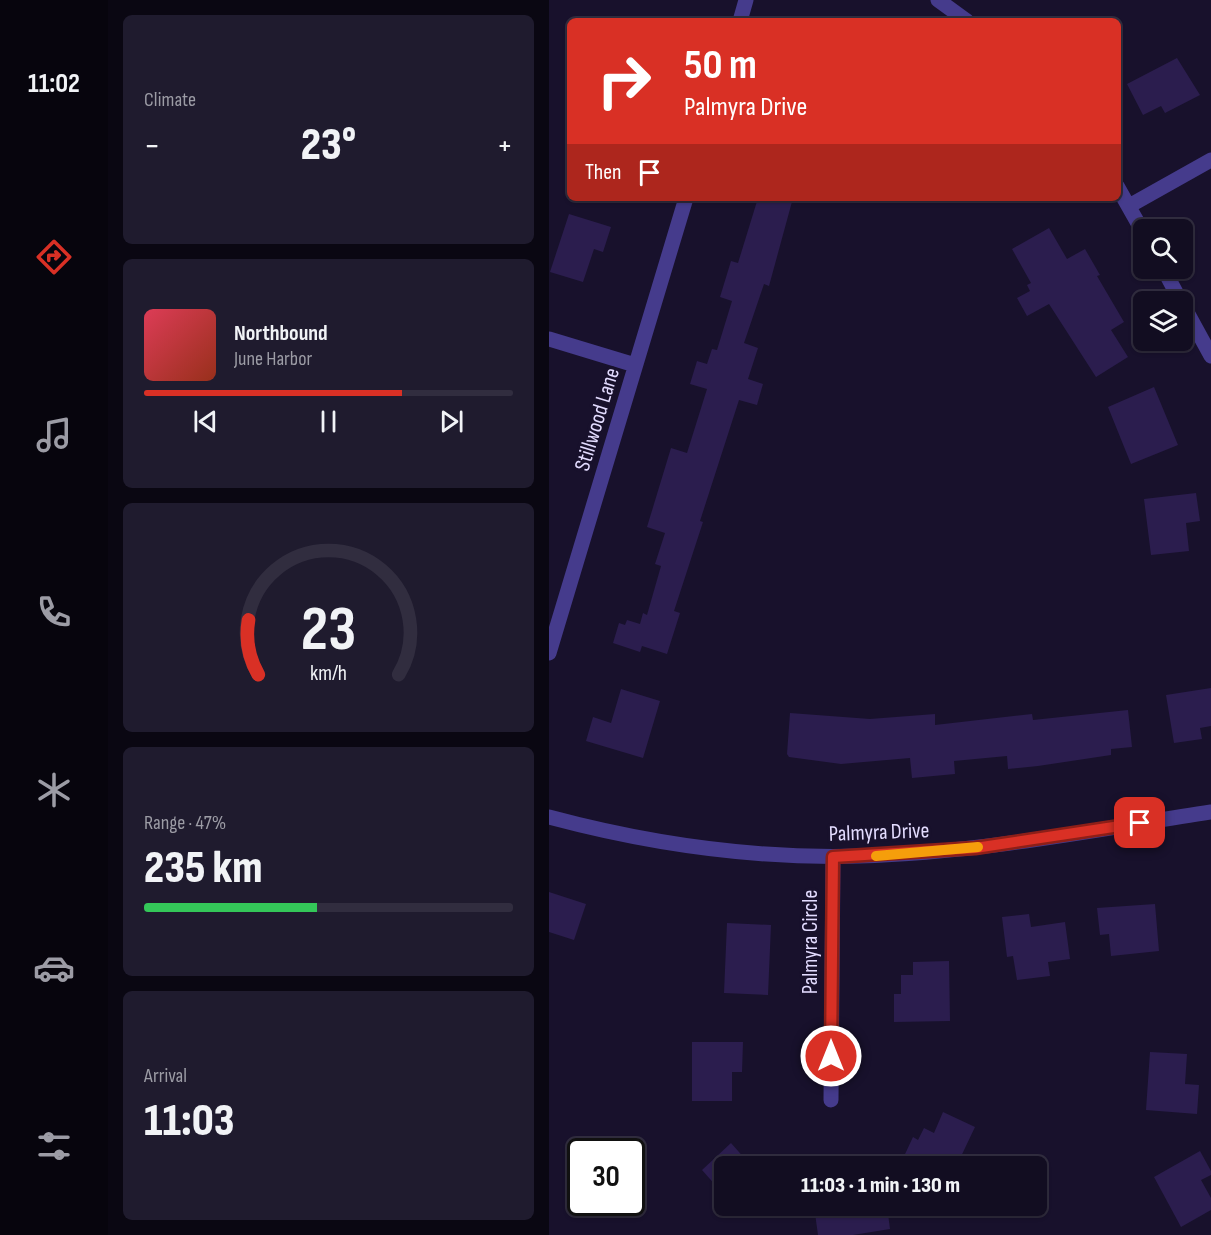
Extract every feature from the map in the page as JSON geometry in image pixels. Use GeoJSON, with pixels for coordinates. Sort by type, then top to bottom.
{"type":"FeatureCollection","features":[{"type":"Feature","properties":{"kind":"street"},"geometry":{"type":"LineString","coordinates":[[740,18],[746,0]]}},
{"type":"Feature","properties":{"kind":"street"},"geometry":{"type":"LineString","coordinates":[[938,0],[963,18]]}},
{"type":"Feature","properties":{"kind":"street"},"geometry":{"type":"LineString","coordinates":[[1129,206],[1211,160]]}},
{"type":"Feature","properties":{"kind":"street"},"geometry":{"type":"LineString","coordinates":[[1121,193],[1136,219]]}},
{"type":"Feature","properties":{"kind":"street","name":"Stillwood Lane"},"geometry":{"type":"LineString","coordinates":[[549,652],[685,201]]}},
{"type":"Feature","properties":{"kind":"street"},"geometry":{"type":"LineString","coordinates":[[1193,322],[1211,356]]}},
{"type":"Feature","properties":{"kind":"street"},"geometry":{"type":"LineString","coordinates":[[549,339],[635,365]]}},
{"type":"Feature","properties":{"kind":"street","name":"Palmyra Drive"},"geometry":{"type":"LineString","coordinates":[[549,817],[679,845],[771,854],[833,857],[975,848],[1211,812]]}},
{"type":"Feature","properties":{"kind":"street","name":"Palmyra Circle"},"geometry":{"type":"LineString","coordinates":[[831,1100],[833,857]]}},
{"type":"Feature","properties":{"kind":"building"},"geometry":{"type":"Polygon","coordinates":[[[1177,58],[1200,95],[1165,113],[1161,106],[1143,115],[1127,84],[1177,58]]]}},
{"type":"Feature","properties":{"kind":"building"},"geometry":{"type":"Polygon","coordinates":[[[757,201],[792,201],[769,286],[764,284],[744,343],[758,348],[748,379],[763,384],[757,405],[739,400],[674,611],[680,613],[667,654],[642,646],[640,652],[613,643],[619,623],[625,625],[627,620],[640,624],[643,613],[647,615],[661,566],[655,564],[665,533],[647,527],[671,448],[687,453],[707,389],[690,384],[697,361],[707,364],[712,349],[717,350],[732,301],[720,297],[731,261],[738,263],[757,201]]]}},
{"type":"Feature","properties":{"kind":"building"},"geometry":{"type":"Polygon","coordinates":[[[569,214],[611,227],[603,252],[594,249],[583,282],[550,272],[569,214]]]}},
{"type":"Feature","properties":{"kind":"building"},"geometry":{"type":"Polygon","coordinates":[[[1049,228],[1067,259],[1085,249],[1100,275],[1097,276],[1124,322],[1111,330],[1128,357],[1096,377],[1049,304],[1027,316],[1017,298],[1030,291],[1027,285],[1031,283],[1012,249],[1049,228]]]}},
{"type":"Feature","properties":{"kind":"building"},"geometry":{"type":"Polygon","coordinates":[[[1154,387],[1178,445],[1131,464],[1108,407],[1154,387]]]}},
{"type":"Feature","properties":{"kind":"building"},"geometry":{"type":"Polygon","coordinates":[[[1196,493],[1200,521],[1186,523],[1189,551],[1151,555],[1144,499],[1196,493]]]}},
{"type":"Feature","properties":{"kind":"building"},"geometry":{"type":"Polygon","coordinates":[[[1211,688],[1211,726],[1200,728],[1202,739],[1174,743],[1166,695],[1211,688]]]}},
{"type":"Feature","properties":{"kind":"building"},"geometry":{"type":"Polygon","coordinates":[[[621,689],[660,701],[643,758],[586,741],[593,717],[611,723],[621,689]]]}},
{"type":"Feature","properties":{"kind":"building"},"geometry":{"type":"Polygon","coordinates":[[[1128,710],[1132,747],[1111,749],[1111,755],[1038,766],[1008,769],[1007,756],[954,761],[955,774],[912,778],[910,758],[841,764],[789,757],[787,754],[790,713],[870,719],[935,714],[935,725],[1032,714],[1033,720],[1128,710]]]}},
{"type":"Feature","properties":{"kind":"building"},"geometry":{"type":"Polygon","coordinates":[[[549,892],[586,904],[574,940],[549,932],[549,892]]]}},
{"type":"Feature","properties":{"kind":"building"},"geometry":{"type":"Polygon","coordinates":[[[1155,904],[1159,951],[1111,956],[1109,934],[1100,935],[1097,908],[1155,904]]]}},
{"type":"Feature","properties":{"kind":"building"},"geometry":{"type":"Polygon","coordinates":[[[1029,914],[1031,927],[1065,922],[1070,959],[1048,962],[1050,976],[1017,980],[1013,956],[1007,957],[1002,917],[1029,914]]]}},
{"type":"Feature","properties":{"kind":"building"},"geometry":{"type":"Polygon","coordinates":[[[727,923],[771,925],[768,995],[724,993],[727,923]]]}},
{"type":"Feature","properties":{"kind":"building"},"geometry":{"type":"Polygon","coordinates":[[[949,961],[950,1021],[894,1022],[894,994],[901,994],[901,975],[913,975],[913,962],[949,961]]]}},
{"type":"Feature","properties":{"kind":"building"},"geometry":{"type":"Polygon","coordinates":[[[692,1042],[743,1042],[742,1072],[732,1072],[732,1101],[692,1101],[692,1042]]]}},
{"type":"Feature","properties":{"kind":"building"},"geometry":{"type":"Polygon","coordinates":[[[1150,1052],[1187,1054],[1185,1084],[1199,1085],[1197,1114],[1146,1110],[1150,1052]]]}},
{"type":"Feature","properties":{"kind":"building"},"geometry":{"type":"Polygon","coordinates":[[[943,1112],[975,1127],[961,1156],[904,1156],[913,1137],[918,1140],[924,1128],[934,1133],[943,1112]]]}},
{"type":"Feature","properties":{"kind":"building"},"geometry":{"type":"Polygon","coordinates":[[[731,1143],[742,1156],[717,1156],[731,1143]]]}},
{"type":"Feature","properties":{"kind":"building"},"geometry":{"type":"Polygon","coordinates":[[[1200,1151],[1211,1171],[1211,1175],[1201,1180],[1211,1198],[1211,1210],[1181,1227],[1154,1177],[1200,1151]]]}},
{"type":"Feature","properties":{"kind":"building"},"geometry":{"type":"Polygon","coordinates":[[[714,1159],[714,1184],[702,1170],[714,1159]]]}},
{"type":"Feature","properties":{"kind":"building"},"geometry":{"type":"Polygon","coordinates":[[[815,1216],[888,1216],[890,1229],[853,1235],[818,1235],[815,1216]]]}},
{"type":"Feature","properties":{"kind":"slow traffic"},"geometry":{"type":"LineString","coordinates":[[876,856],[978,847]]}},
{"type":"Feature","properties":{"kind":"route"},"geometry":{"type":"LineString","coordinates":[[831,1056],[833,857],[975,848],[1140,823]]}}]}
